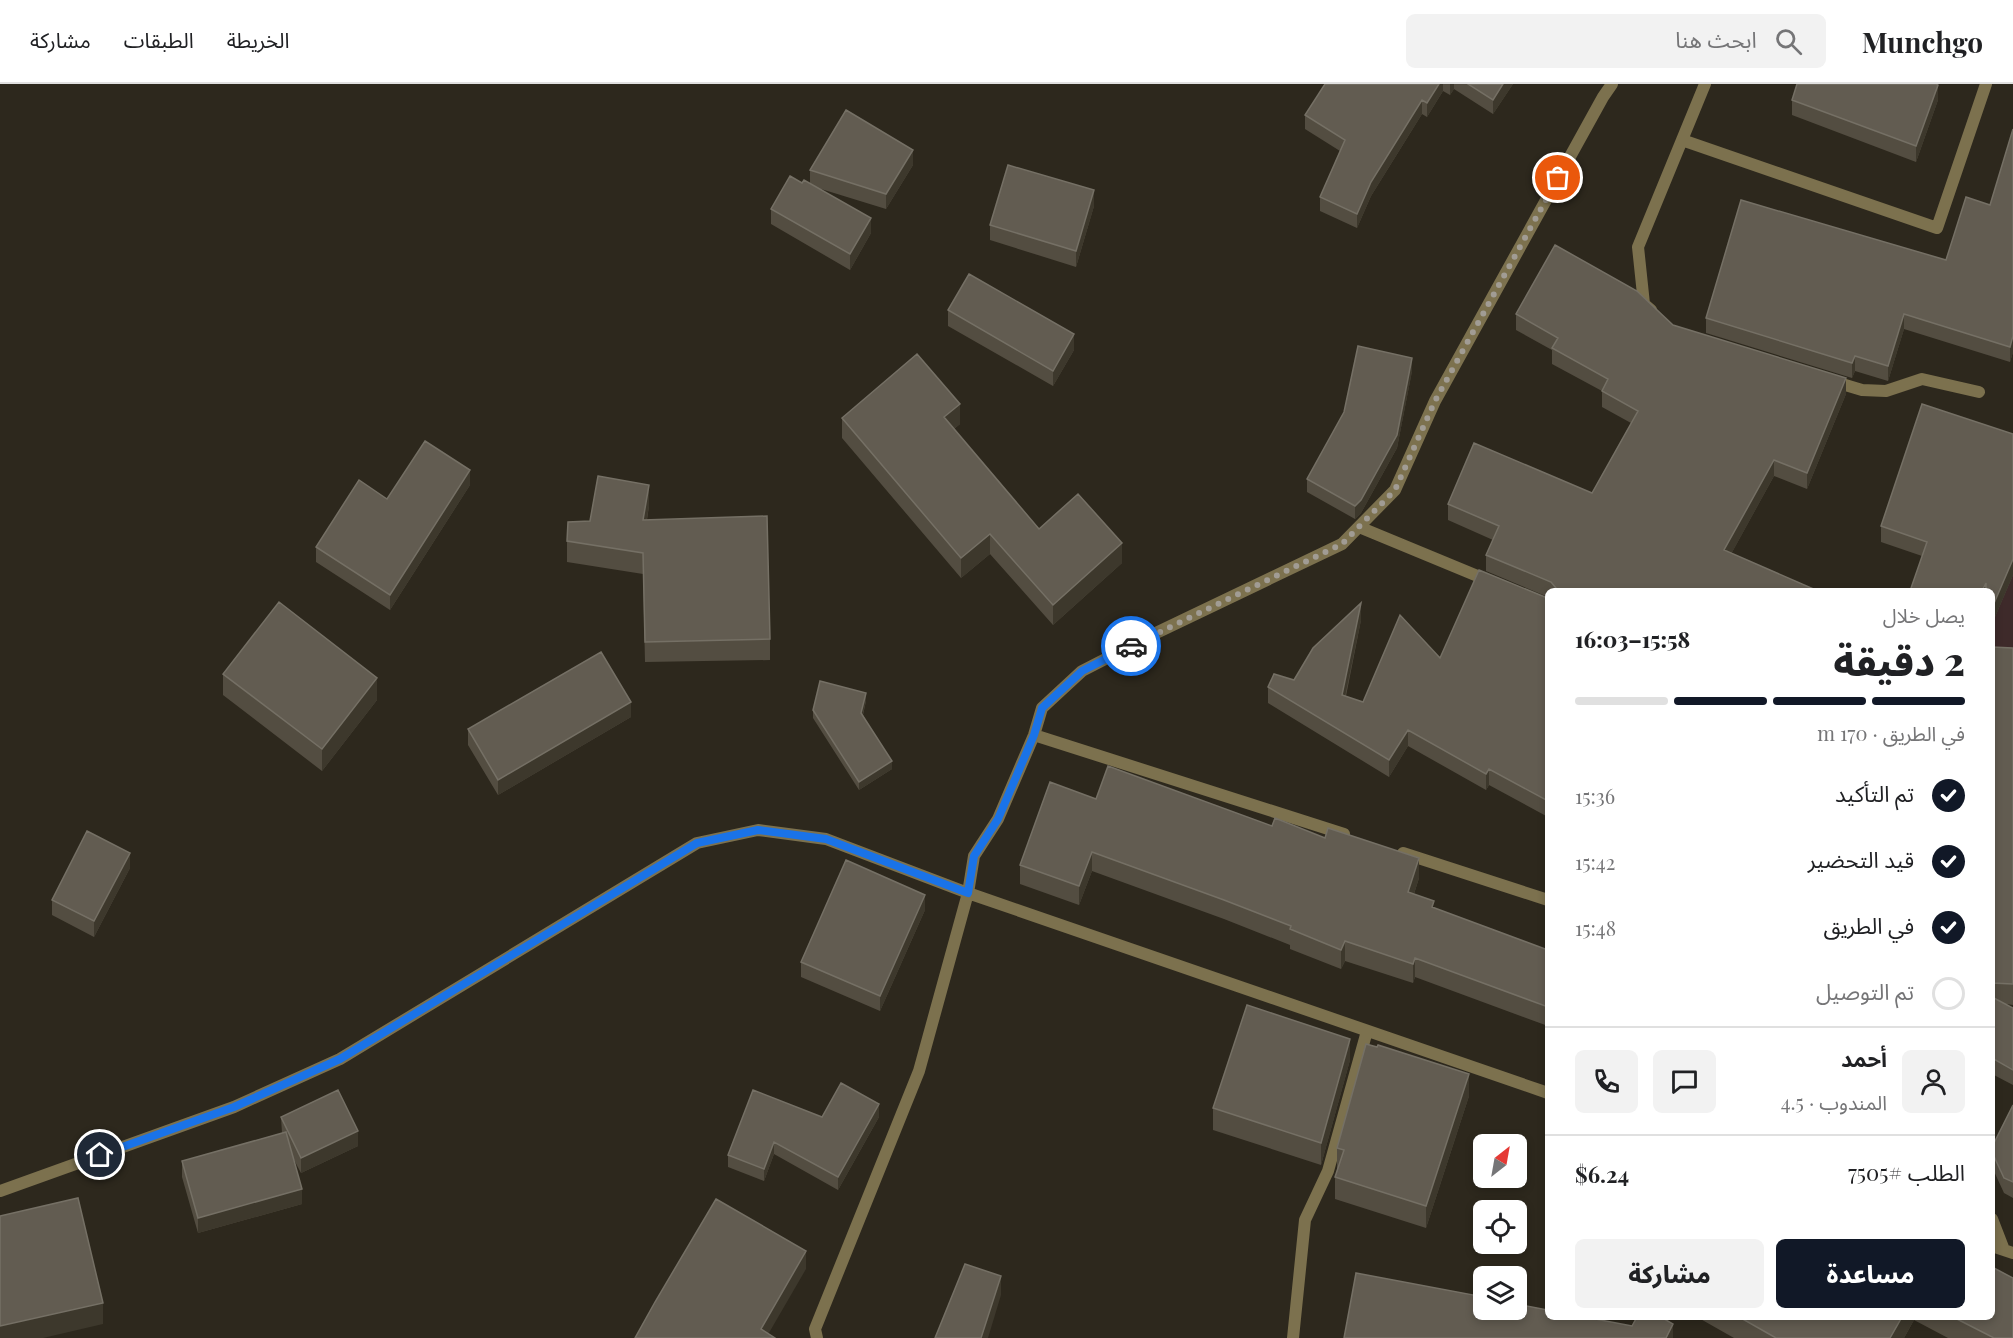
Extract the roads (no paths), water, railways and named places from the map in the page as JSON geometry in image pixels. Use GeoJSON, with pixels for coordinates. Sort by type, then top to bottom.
{"type":"FeatureCollection","features":[{"type":"Feature","properties":{"kind":"street"},"geometry":{"type":"LineString","coordinates":[[817,1338],[815,1329],[919,1071],[968,893],[974,856],[998,819],[1034,735],[1042,708],[1082,671],[1342,544],[1395,490],[1435,401],[1612,84]]}},
{"type":"Feature","properties":{"kind":"street"},"geometry":{"type":"LineString","coordinates":[[1660,319],[1644,304],[1638,247],[1705,84]]}},
{"type":"Feature","properties":{"kind":"street"},"geometry":{"type":"LineString","coordinates":[[1682,140],[1937,228],[1983,85]]}},
{"type":"Feature","properties":{"kind":"street"},"geometry":{"type":"LineString","coordinates":[[1818,377],[1862,390],[1886,391],[1922,379],[1979,393]]}},
{"type":"Feature","properties":{"kind":"street"},"geometry":{"type":"LineString","coordinates":[[1359,527],[1506,588]]}},
{"type":"Feature","properties":{"kind":"street"},"geometry":{"type":"LineString","coordinates":[[1034,735],[1354,837]]}},
{"type":"Feature","properties":{"kind":"street"},"geometry":{"type":"LineString","coordinates":[[0,1191],[234,1107],[340,1059],[697,843],[758,830],[826,839],[968,893],[1545,1092]]}},
{"type":"Feature","properties":{"kind":"street"},"geometry":{"type":"LineString","coordinates":[[1388,848],[1545,899]]}},
{"type":"Feature","properties":{"kind":"street"},"geometry":{"type":"LineString","coordinates":[[1293,1338],[1305,1220],[1328,1171],[1367,1031]]}},
{"type":"Feature","properties":{"kind":"street"},"geometry":{"type":"LineString","coordinates":[[1995,1228],[2003,1250]]}}]}
